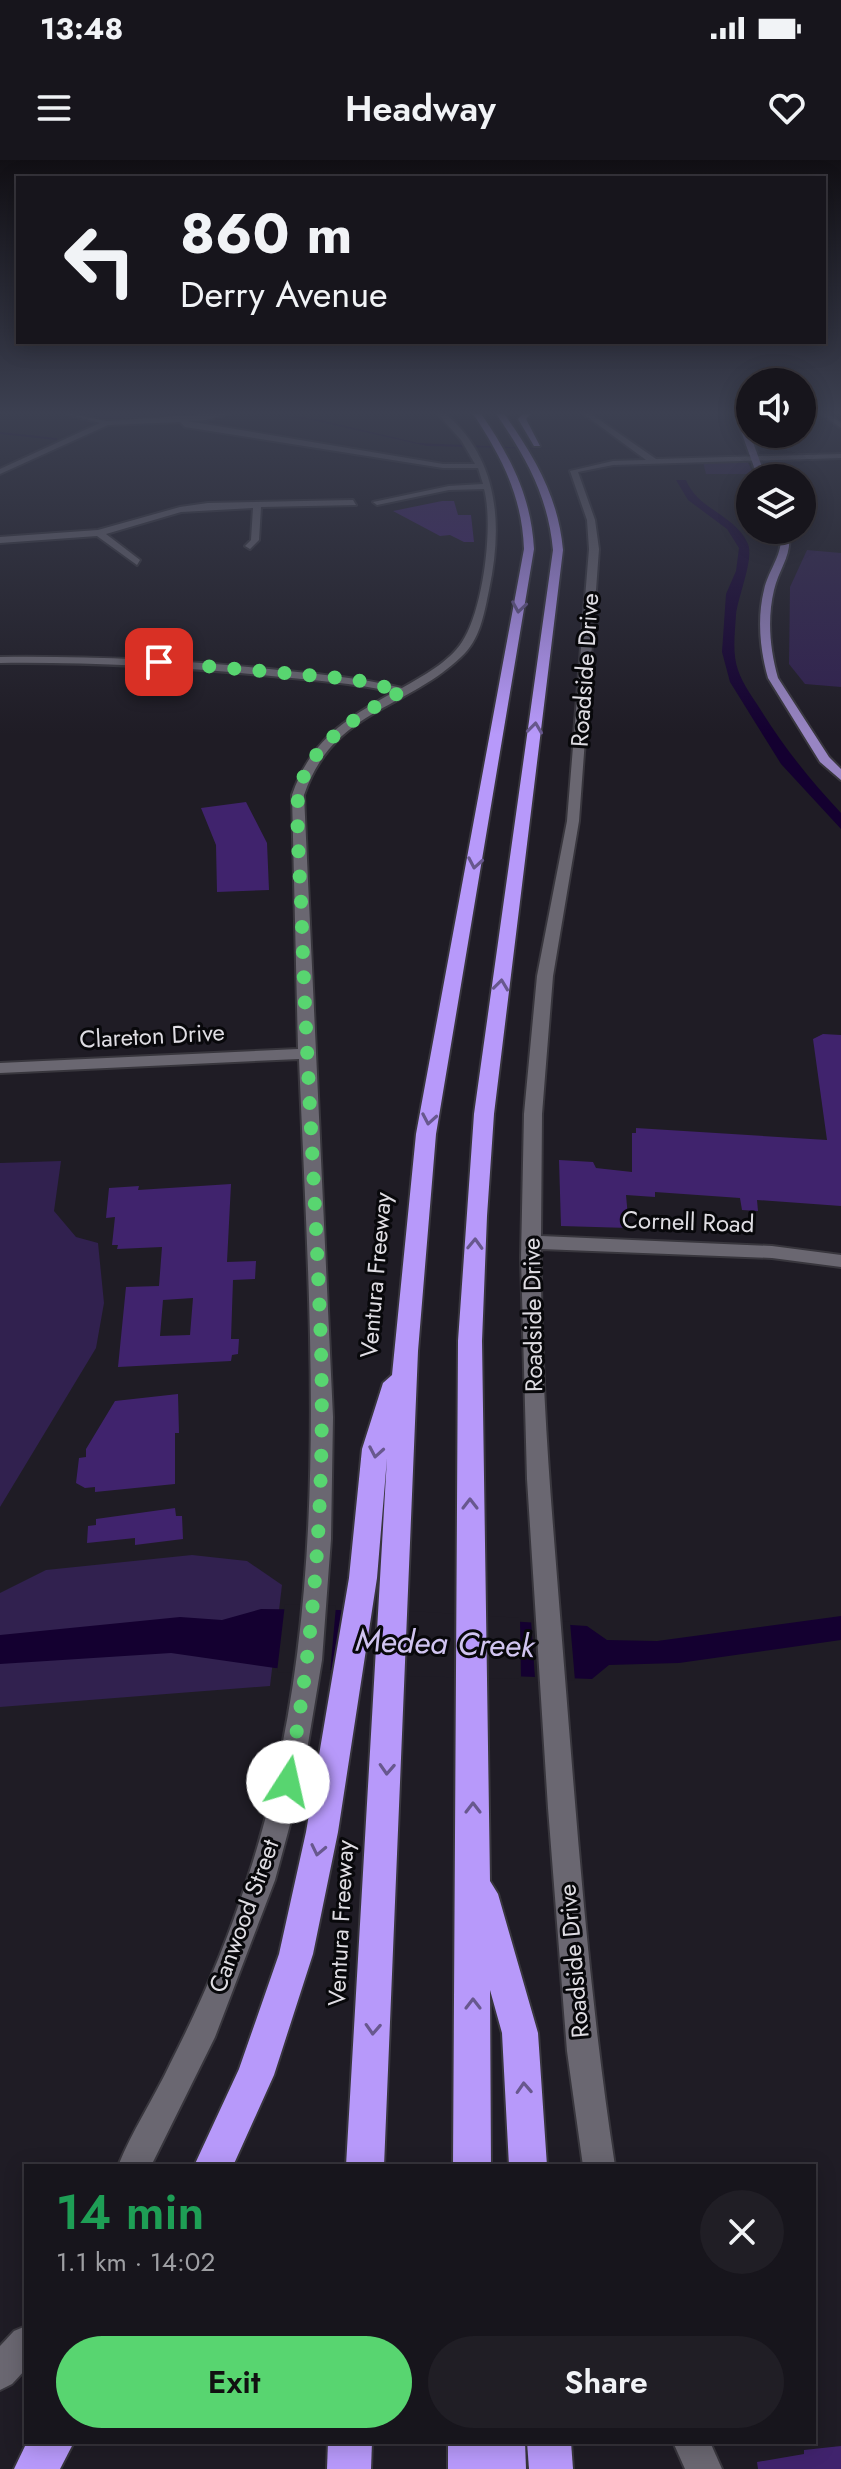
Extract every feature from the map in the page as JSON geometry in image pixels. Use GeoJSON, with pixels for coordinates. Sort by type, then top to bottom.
{"type":"FeatureCollection","features":[{"type":"Feature","properties":{"kind":"highway","name":"Ventura Freeway"},"geometry":{"type":"LineString","coordinates":[[365,2164],[397,1578],[406,1351],[426,1134],[529,549],[528,520]]}},
{"type":"Feature","properties":{"kind":"highway"},"geometry":{"type":"LineString","coordinates":[[472,2164],[470,1341],[484,1114],[558,550],[557,522]]}},
{"type":"Feature","properties":{"kind":"highway"},"geometry":{"type":"LineString","coordinates":[[214,2164],[255,2075],[296,1954],[322,1832],[363,1578],[375,1449],[406,1351]]}},
{"type":"Feature","properties":{"kind":"highway"},"geometry":{"type":"LineString","coordinates":[[473,1864],[520,2033],[528,2164]]}},
{"type":"Feature","properties":{"kind":"highway"},"geometry":{"type":"LineString","coordinates":[[36,2469],[51,2444]]}},
{"type":"Feature","properties":{"kind":"highway"},"geometry":{"type":"LineString","coordinates":[[349,2469],[350,2444]]}},
{"type":"Feature","properties":{"kind":"highway"},"geometry":{"type":"LineString","coordinates":[[470,2444],[470,2469]]}},
{"type":"Feature","properties":{"kind":"highway"},"geometry":{"type":"LineString","coordinates":[[503,2444],[504,2469]]}},
{"type":"Feature","properties":{"kind":"highway"},"geometry":{"type":"LineString","coordinates":[[549,2444],[551,2469]]}},
{"type":"Feature","properties":{"kind":"main road"},"geometry":{"type":"LineString","coordinates":[[786,544],[769,593],[768,665],[824,759],[841,776]]}},
{"type":"Feature","properties":{"kind":"street"},"geometry":{"type":"LineString","coordinates":[[0,540],[99,533],[148,520]]}},
{"type":"Feature","properties":{"kind":"street"},"geometry":{"type":"LineString","coordinates":[[250,546],[255,540],[256,520]]}},
{"type":"Feature","properties":{"kind":"street","name":"Canwood Street"},"geometry":{"type":"LineString","coordinates":[[135,2164],[193,2054],[263,1875],[288,1782],[305,1688],[314,1602],[323,1435],[297,822],[300,784],[314,757],[332,738],[361,715],[444,666],[465,646],[473,633],[495,535],[494,520]]}},
{"type":"Feature","properties":{"kind":"street","name":"Roadside Drive"},"geometry":{"type":"LineString","coordinates":[[591,520],[594,546],[573,821],[545,976],[534,1099],[531,1242],[538,1479],[574,1969],[599,2164]]}},
{"type":"Feature","properties":{"kind":"street"},"geometry":{"type":"LineString","coordinates":[[99,533],[137,562]]}},
{"type":"Feature","properties":{"kind":"street"},"geometry":{"type":"LineString","coordinates":[[0,660],[144,661],[352,679],[402,691]]}},
{"type":"Feature","properties":{"kind":"street","name":"Clareton Drive"},"geometry":{"type":"LineString","coordinates":[[0,1068],[306,1054]]}},
{"type":"Feature","properties":{"kind":"street","name":"Cornell Road"},"geometry":{"type":"LineString","coordinates":[[531,1242],[772,1252],[841,1261]]}},
{"type":"Feature","properties":{"kind":"street"},"geometry":{"type":"LineString","coordinates":[[0,2372],[24,2345]]}},
{"type":"Feature","properties":{"kind":"street"},"geometry":{"type":"LineString","coordinates":[[692,2444],[704,2469]]}},
{"type":"Feature","properties":{"kind":"shaded area"},"geometry":{"type":"Polygon","coordinates":[[[807,550],[841,553],[841,687],[805,684],[789,664],[790,587],[807,550]]]}},
{"type":"Feature","properties":{"kind":"shaded area"},"geometry":{"type":"Polygon","coordinates":[[[61,1161],[54,1211],[76,1237],[98,1243],[104,1303],[96,1348],[0,1507],[0,1163],[61,1161]]]}},
{"type":"Feature","properties":{"kind":"shaded area"},"geometry":{"type":"Polygon","coordinates":[[[192,1555],[247,1561],[282,1585],[270,1686],[0,1707],[0,1593],[46,1570],[192,1555]]]}},
{"type":"Feature","properties":{"kind":"water"},"geometry":{"type":"Polygon","coordinates":[[[715,520],[727,520],[735,526],[736,543],[727,529],[715,520]]]}},
{"type":"Feature","properties":{"kind":"water"},"geometry":{"type":"Polygon","coordinates":[[[736,544],[748,544],[749,551],[736,615],[734,650],[738,670],[780,739],[841,813],[841,829],[781,764],[730,682],[722,652],[726,594],[736,571],[739,548],[736,544]]]}},
{"type":"Feature","properties":{"kind":"water","name":"Medea Creek"},"geometry":{"type":"Polygon","coordinates":[[[261,1609],[339,1610],[587,1626],[607,1640],[657,1641],[841,1616],[841,1640],[679,1663],[609,1665],[592,1679],[275,1668],[171,1653],[0,1664],[0,1635],[180,1617],[222,1620],[261,1609]]]}},
{"type":"Feature","properties":{"kind":"pier"},"geometry":{"type":"Polygon","coordinates":[[[285,1604],[336,1606],[330,1673],[277,1672],[285,1604]]]}},
{"type":"Feature","properties":{"kind":"pier"},"geometry":{"type":"Polygon","coordinates":[[[346,1607],[520,1618],[521,1679],[335,1674],[346,1607]]]}},
{"type":"Feature","properties":{"kind":"pier"},"geometry":{"type":"Polygon","coordinates":[[[531,1619],[570,1622],[575,1681],[535,1679],[531,1619]]]}},
{"type":"Feature","properties":{"kind":"building"},"geometry":{"type":"Polygon","coordinates":[[[409,520],[472,520],[474,542],[464,542],[450,535],[440,536],[409,520]]]}},
{"type":"Feature","properties":{"kind":"building"},"geometry":{"type":"Polygon","coordinates":[[[246,802],[267,843],[269,890],[217,892],[216,845],[201,808],[246,802]]]}},
{"type":"Feature","properties":{"kind":"building"},"geometry":{"type":"Polygon","coordinates":[[[823,1034],[841,1035],[841,1206],[757,1200],[758,1211],[742,1210],[740,1198],[655,1192],[655,1197],[626,1195],[629,1228],[561,1226],[559,1160],[593,1162],[596,1168],[632,1172],[632,1133],[636,1133],[636,1128],[827,1140],[813,1039],[823,1034]]]}},
{"type":"Feature","properties":{"kind":"building"},"geometry":{"type":"Polygon","coordinates":[[[231,1184],[227,1262],[256,1261],[255,1279],[233,1280],[231,1339],[239,1339],[238,1354],[232,1355],[231,1361],[118,1367],[126,1287],[159,1286],[162,1247],[117,1249],[118,1245],[112,1245],[115,1217],[106,1218],[109,1188],[139,1186],[138,1190],[231,1184]],[[193,1298],[163,1300],[160,1336],[190,1335],[193,1298]]]}},
{"type":"Feature","properties":{"kind":"building"},"geometry":{"type":"Polygon","coordinates":[[[178,1394],[175,1484],[95,1492],[95,1487],[85,1488],[76,1483],[79,1458],[86,1457],[86,1449],[115,1401],[178,1394]]]}},
{"type":"Feature","properties":{"kind":"building"},"geometry":{"type":"Polygon","coordinates":[[[175,1508],[176,1516],[182,1516],[183,1539],[135,1545],[135,1538],[87,1543],[88,1526],[96,1525],[96,1519],[175,1508]]]}},
{"type":"Feature","properties":{"kind":"building"},"geometry":{"type":"Polygon","coordinates":[[[841,2446],[841,2469],[758,2469],[757,2462],[804,2454],[804,2450],[841,2446]]]}},
{"type":"Feature","properties":{"kind":"route"},"geometry":{"type":"LineString","coordinates":[[159,662],[352,679],[402,691],[361,715],[332,738],[314,757],[300,782],[298,795],[302,981],[319,1295],[323,1449],[305,1688],[288,1782]]}}]}
